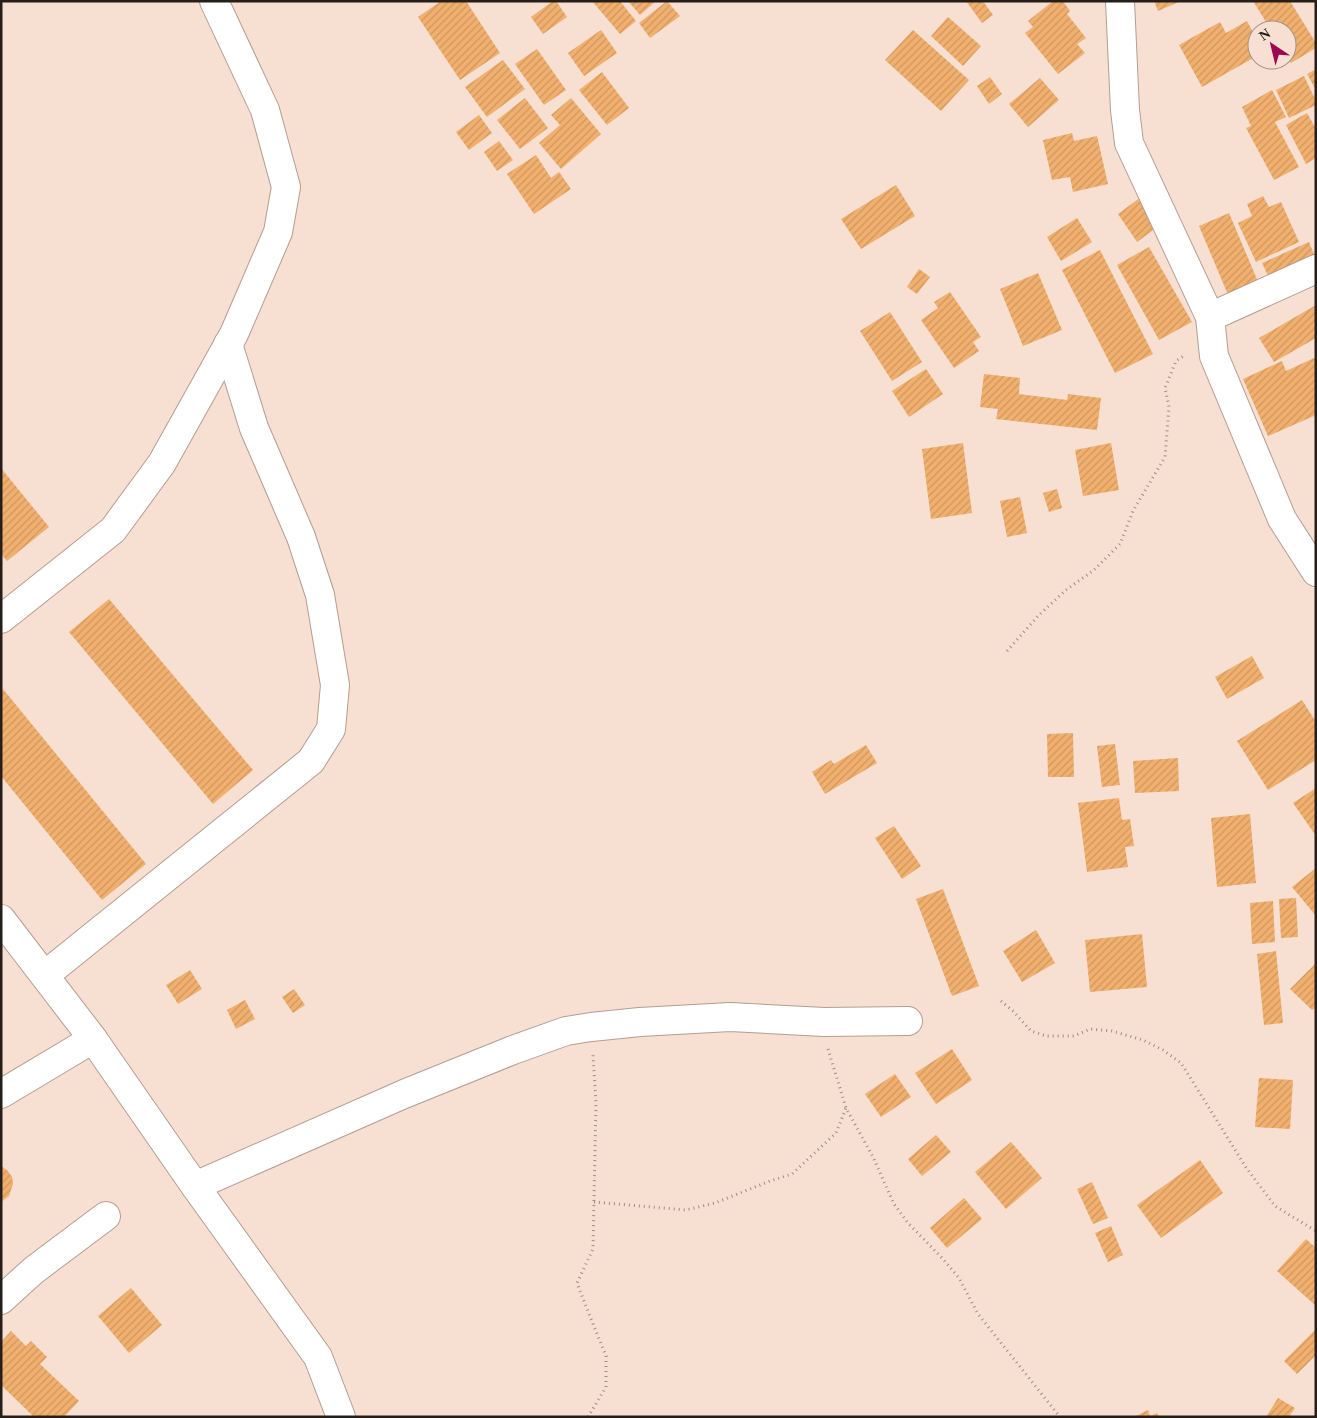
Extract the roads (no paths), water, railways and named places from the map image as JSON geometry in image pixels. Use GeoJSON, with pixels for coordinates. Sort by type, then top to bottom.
{"type":"FeatureCollection","features":[{"type":"Feature","properties":{"kind":"street"},"geometry":{"type":"LineString","coordinates":[[1,619],[113,530],[162,463],[228,344],[278,232],[286,187],[265,110],[214,1]]}},
{"type":"Feature","properties":{"kind":"street"},"geometry":{"type":"LineString","coordinates":[[1120,1],[1125,110],[1129,143],[1211,327],[1214,356],[1282,519],[1316,572]]}},
{"type":"Feature","properties":{"kind":"street"},"geometry":{"type":"LineString","coordinates":[[1211,327],[1316,269]]}},
{"type":"Feature","properties":{"kind":"street"},"geometry":{"type":"LineString","coordinates":[[45,975],[311,761],[331,729],[334,685],[320,595],[301,537],[254,428],[228,344]]}},
{"type":"Feature","properties":{"kind":"street"},"geometry":{"type":"LineString","coordinates":[[1,919],[93,1039],[195,1186],[318,1356],[340,1417]]}},
{"type":"Feature","properties":{"kind":"street"},"geometry":{"type":"LineString","coordinates":[[195,1186],[404,1094],[566,1031],[591,1027],[730,1017],[824,1022],[908,1021]]}},
{"type":"Feature","properties":{"kind":"street"},"geometry":{"type":"LineString","coordinates":[[1,1094],[93,1039]]}},
{"type":"Feature","properties":{"kind":"street"},"geometry":{"type":"LineString","coordinates":[[1,1300],[34,1270],[106,1216]]}}]}
